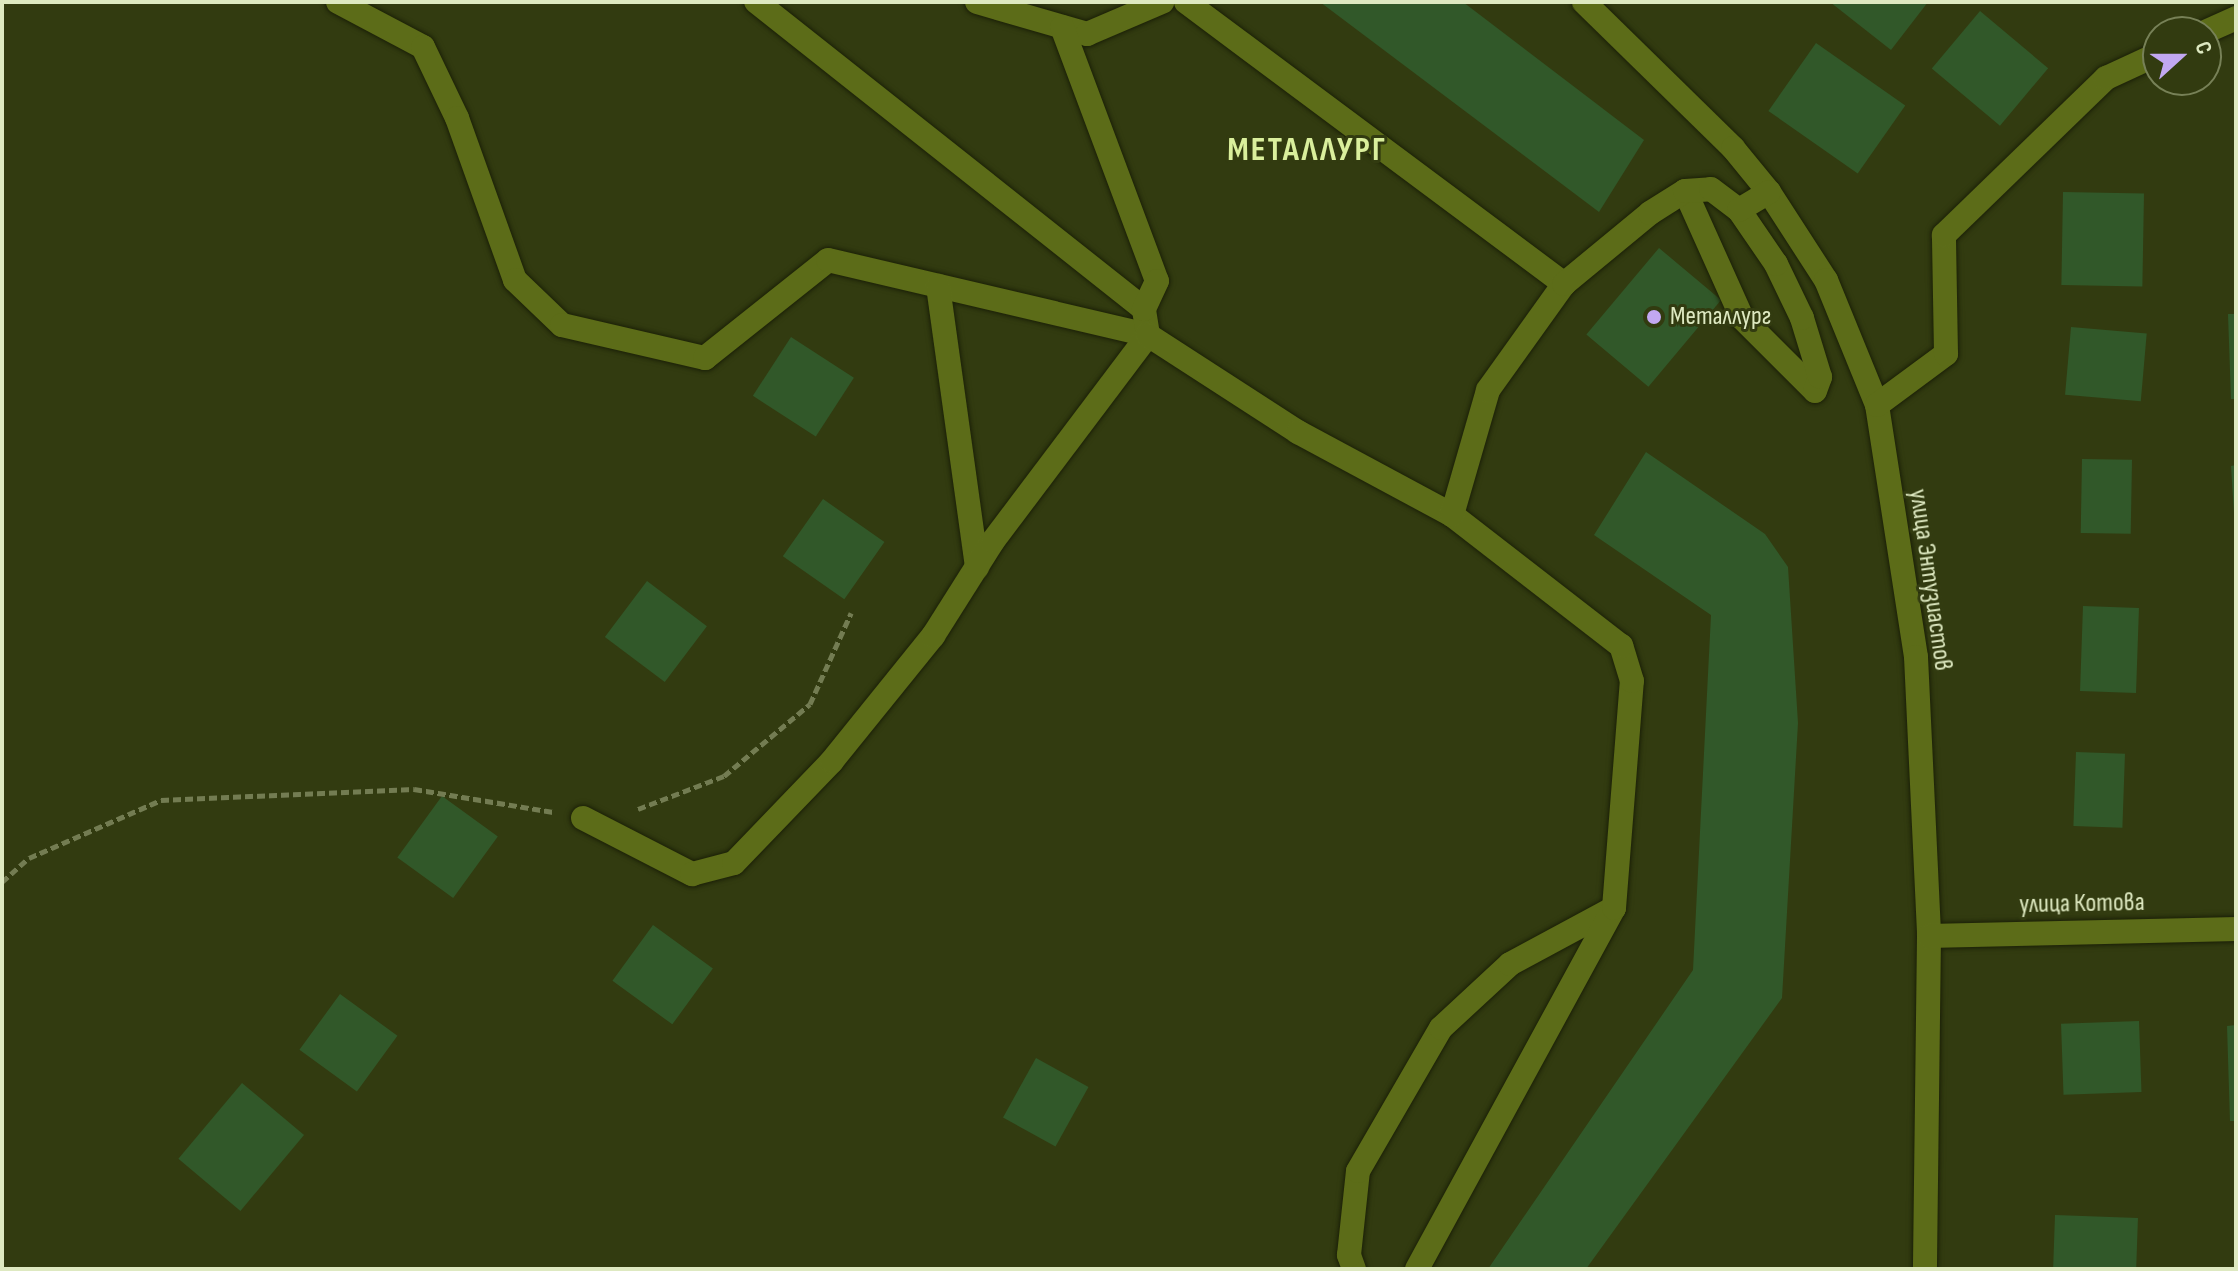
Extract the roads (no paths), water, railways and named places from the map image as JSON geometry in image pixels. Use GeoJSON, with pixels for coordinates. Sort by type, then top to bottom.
{"type":"FeatureCollection","features":[{"type":"Feature","properties":{"kind":"street"},"geometry":{"type":"LineString","coordinates":[[338,2],[423,47],[457,118],[515,280],[562,325],[705,358],[828,260],[1148,335],[1298,432],[1452,515],[1621,646],[1632,681],[1614,908],[1417,1269]]}},
{"type":"Feature","properties":{"kind":"street"},"geometry":{"type":"LineString","coordinates":[[756,2],[1144,309]]}},
{"type":"Feature","properties":{"kind":"street"},"geometry":{"type":"LineString","coordinates":[[977,2],[1087,34],[1162,2]]}},
{"type":"Feature","properties":{"kind":"street"},"geometry":{"type":"LineString","coordinates":[[1186,2],[1564,284]]}},
{"type":"Feature","properties":{"kind":"street","name":"улица Энтузиастов"},"geometry":{"type":"LineString","coordinates":[[1584,2],[1733,148],[1769,192],[1826,280],[1877,405],[1916,657],[1929,936],[1925,1269]]}},
{"type":"Feature","properties":{"kind":"street"},"geometry":{"type":"LineString","coordinates":[[583,818],[692,874],[734,863],[832,761],[933,636],[977,567],[1148,335],[1144,309],[1157,281],[1062,27]]}},
{"type":"Feature","properties":{"kind":"street"},"geometry":{"type":"LineString","coordinates":[[1877,405],[1946,354],[1944,235],[2106,78],[2142,61]]}},
{"type":"Feature","properties":{"kind":"street"},"geometry":{"type":"LineString","coordinates":[[1452,515],[1488,390],[1564,284],[1650,213],[1685,191],[1711,189],[1739,210],[1776,264],[1802,318],[1820,377],[1815,391],[1742,318],[1685,191]]}},
{"type":"Feature","properties":{"kind":"street"},"geometry":{"type":"LineString","coordinates":[[1739,210],[1769,192]]}},
{"type":"Feature","properties":{"kind":"street"},"geometry":{"type":"LineString","coordinates":[[938,286],[977,567]]}},
{"type":"Feature","properties":{"kind":"street"},"geometry":{"type":"LineString","coordinates":[[1354,1269],[1349,1255],[1358,1171],[1441,1028],[1510,964],[1614,908]]}},
{"type":"Feature","properties":{"kind":"street","name":"улица Котова"},"geometry":{"type":"LineString","coordinates":[[1929,936],[2236,929]]}},
{"type":"Feature","properties":{"kind":"place","name":"Металлург"},"geometry":{"type":"Point","coordinates":[1654,317]}},
{"type":"Feature","properties":{"kind":"district","name":"МЕТАЛЛУРГ"},"geometry":{"type":"Point","coordinates":[1307,150]}}]}
